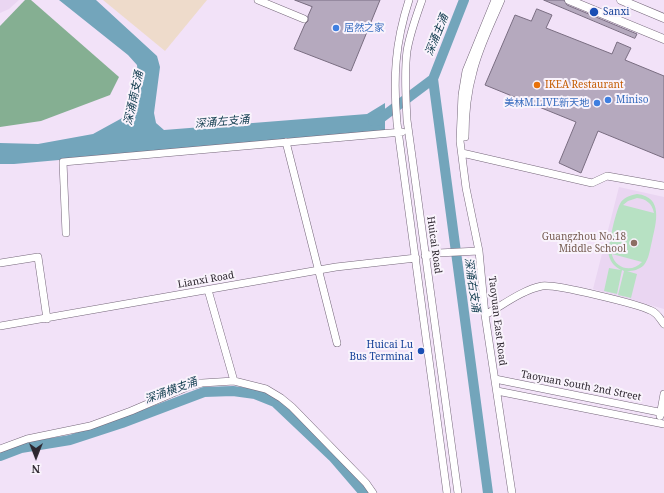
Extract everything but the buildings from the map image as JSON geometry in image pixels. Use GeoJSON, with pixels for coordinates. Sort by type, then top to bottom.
{"type":"FeatureCollection","features":[{"type":"Feature","properties":{"kind":"main road"},"geometry":{"type":"LineString","coordinates":[[569,0],[664,39]]}},
{"type":"Feature","properties":{"kind":"main road"},"geometry":{"type":"LineString","coordinates":[[621,0],[664,18]]}},
{"type":"Feature","properties":{"kind":"street"},"geometry":{"type":"LineString","coordinates":[[258,0],[304,19]]}},
{"type":"Feature","properties":{"kind":"street","name":"Huicai Road"},"geometry":{"type":"LineString","coordinates":[[409,0],[399,36],[396,60],[395,89],[397,122],[447,493]]}},
{"type":"Feature","properties":{"kind":"street","name":"Huicai Road"},"geometry":{"type":"LineString","coordinates":[[422,0],[414,23],[407,52],[407,120],[458,493]]}},
{"type":"Feature","properties":{"kind":"street","name":"Taoyuan East Road"},"geometry":{"type":"LineString","coordinates":[[495,0],[469,62],[464,81],[460,118],[460,141],[466,188],[479,251],[485,315],[512,493]]}},
{"type":"Feature","properties":{"kind":"street","name":"Taoyuan East Road"},"geometry":{"type":"LineString","coordinates":[[462,153],[467,100],[472,76],[482,46],[501,0]]}},
{"type":"Feature","properties":{"kind":"street"},"geometry":{"type":"LineString","coordinates":[[66,233],[63,162],[408,132]]}},
{"type":"Feature","properties":{"kind":"street"},"geometry":{"type":"LineString","coordinates":[[286,142],[336,343]]}},
{"type":"Feature","properties":{"kind":"street"},"geometry":{"type":"LineString","coordinates":[[462,153],[592,183],[607,176],[664,186]]}},
{"type":"Feature","properties":{"kind":"street"},"geometry":{"type":"LineString","coordinates":[[403,165],[412,163]]}},
{"type":"Feature","properties":{"kind":"street"},"geometry":{"type":"LineString","coordinates":[[425,256],[447,252],[479,251]]}},
{"type":"Feature","properties":{"kind":"street"},"geometry":{"type":"LineString","coordinates":[[0,263],[38,257],[46,319]]}},
{"type":"Feature","properties":{"kind":"street","name":"Lianxi Road"},"geometry":{"type":"LineString","coordinates":[[0,326],[318,270],[416,258]]}},
{"type":"Feature","properties":{"kind":"street"},"geometry":{"type":"LineString","coordinates":[[485,315],[528,291],[544,286],[622,301],[657,314],[664,324]]}},
{"type":"Feature","properties":{"kind":"street"},"geometry":{"type":"LineString","coordinates":[[208,290],[234,381]]}},
{"type":"Feature","properties":{"kind":"street","name":"Taoyuan South 2nd Street"},"geometry":{"type":"LineString","coordinates":[[495,379],[662,413]]}},
{"type":"Feature","properties":{"kind":"street"},"geometry":{"type":"LineString","coordinates":[[0,449],[27,439],[90,426],[187,387],[234,381],[266,389],[292,407],[373,493]]}},
{"type":"Feature","properties":{"kind":"street","name":"Taoyuan South 2nd Street"},"geometry":{"type":"LineString","coordinates":[[497,391],[662,423]]}},
{"type":"Feature","properties":{"kind":"street"},"geometry":{"type":"LineString","coordinates":[[662,423],[664,394]]}},
{"type":"Feature","properties":{"kind":"shaded area"},"geometry":{"type":"Polygon","coordinates":[[[0,0],[19,0],[9,9],[0,13],[0,0]]]}},
{"type":"Feature","properties":{"kind":"shaded area"},"geometry":{"type":"Polygon","coordinates":[[[103,0],[207,0],[165,51],[103,0]]]}},
{"type":"Feature","properties":{"kind":"shaded area","name":"Guangzhou No.18 Middle School"},"geometry":{"type":"Polygon","coordinates":[[[619,187],[664,197],[664,309],[593,289],[619,187]]]}},
{"type":"Feature","properties":{"kind":"green space"},"geometry":{"type":"Polygon","coordinates":[[[25,0],[31,0],[119,77],[110,95],[41,121],[0,127],[0,26],[25,0]]]}},
{"type":"Feature","properties":{"kind":"green space"},"geometry":{"type":"Polygon","coordinates":[[[637,194],[646,196],[655,205],[656,219],[650,251],[646,263],[638,269],[627,271],[637,274],[631,298],[618,295],[624,271],[622,270],[617,294],[604,291],[609,268],[621,270],[611,261],[609,256],[614,220],[621,202],[628,196],[637,194]],[[637,198],[628,201],[623,205],[654,213],[648,202],[637,198]],[[612,254],[617,264],[625,268],[634,268],[642,262],[612,254]]]}},
{"type":"Feature","properties":{"kind":"water"},"geometry":{"type":"Polygon","coordinates":[[[59,0],[96,0],[157,56],[160,67],[154,113],[156,123],[164,130],[367,114],[385,103],[385,131],[0,164],[0,143],[38,144],[93,134],[124,117],[137,97],[139,88],[137,65],[128,55],[59,0]]]}},
{"type":"Feature","properties":{"kind":"waterway","name":"深涌右支涌"},"geometry":{"type":"LineString","coordinates":[[464,0],[433,79],[488,493]]}},
{"type":"Feature","properties":{"kind":"waterway","name":"深涌左支涌"},"geometry":{"type":"LineString","coordinates":[[373,121],[377,121],[433,79]]}},
{"type":"Feature","properties":{"kind":"waterway","name":"深涌横支涌"},"geometry":{"type":"LineString","coordinates":[[0,456],[21,448],[70,440],[122,423],[204,392],[233,391],[255,394],[275,402],[333,457],[364,493]]}},
{"type":"Feature","properties":{"kind":"place","name":"Sanxi"},"geometry":{"type":"Point","coordinates":[594,12]}},
{"type":"Feature","properties":{"kind":"place","name":"居然之家"},"geometry":{"type":"Point","coordinates":[336,28]}},
{"type":"Feature","properties":{"kind":"place","name":"IKEA Restaurant"},"geometry":{"type":"Point","coordinates":[537,85]}},
{"type":"Feature","properties":{"kind":"place","name":"Miniso"},"geometry":{"type":"Point","coordinates":[608,100]}},
{"type":"Feature","properties":{"kind":"place","name":"美林M.LIVE新天地"},"geometry":{"type":"Point","coordinates":[597,103]}},
{"type":"Feature","properties":{"kind":"place","name":"Guangzhou No.18 Middle School"},"geometry":{"type":"Point","coordinates":[634,243]}},
{"type":"Feature","properties":{"kind":"place","name":"Huicai Lu Bus Terminal"},"geometry":{"type":"Point","coordinates":[421,351]}},
{"type":"Feature","properties":{"kind":"water label","name":"深涌主涌"},"geometry":{"type":"Point","coordinates":[437,35]}},
{"type":"Feature","properties":{"kind":"water label","name":"深涌南支涌"},"geometry":{"type":"Point","coordinates":[134,98]}}]}
